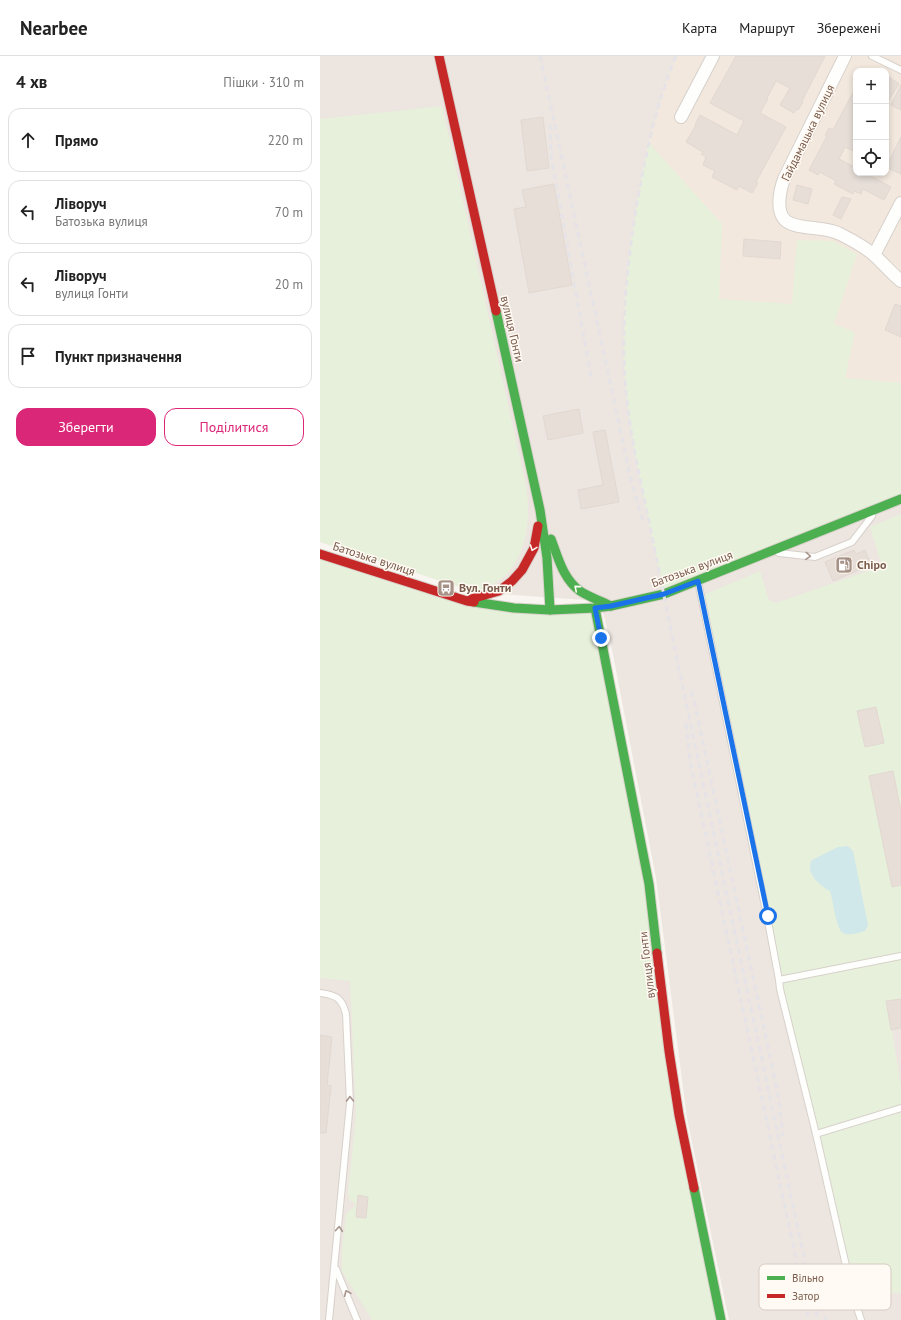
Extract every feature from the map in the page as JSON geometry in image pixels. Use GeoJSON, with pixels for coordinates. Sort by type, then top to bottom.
{"type":"FeatureCollection","features":[{"type":"Feature","properties":{"kind":"street","name":"вулиця Гонти"},"geometry":{"type":"LineString","coordinates":[[439,56],[540,510],[547,558],[550,610]]}},
{"type":"Feature","properties":{"kind":"street"},"geometry":{"type":"LineString","coordinates":[[681,117],[713,56]]}},
{"type":"Feature","properties":{"kind":"street","name":"Гайдамацька вулиця"},"geometry":{"type":"LineString","coordinates":[[845,56],[784,179],[780,190],[779,202],[781,212],[786,220],[800,226],[830,230],[840,234],[874,254],[894,276],[901,281]]}},
{"type":"Feature","properties":{"kind":"street"},"geometry":{"type":"LineString","coordinates":[[874,254],[901,203]]}},
{"type":"Feature","properties":{"kind":"street","name":"Батозька вулиця"},"geometry":{"type":"LineString","coordinates":[[320,554],[466,601],[514,608],[550,610],[595,608],[611,606],[664,594],[901,499]]}},
{"type":"Feature","properties":{"kind":"street"},"geometry":{"type":"LineString","coordinates":[[466,601],[499,591],[512,581],[522,570],[534,548],[540,510]]}},
{"type":"Feature","properties":{"kind":"street"},"geometry":{"type":"LineString","coordinates":[[540,510],[560,561],[572,584],[580,591],[611,606]]}},
{"type":"Feature","properties":{"kind":"street","name":"вулиця Гонти"},"geometry":{"type":"LineString","coordinates":[[595,608],[649,884],[669,1051],[679,1115],[721,1320]]}},
{"type":"Feature","properties":{"kind":"lane"},"geometry":{"type":"LineString","coordinates":[[872,56],[901,70]]}},
{"type":"Feature","properties":{"kind":"lane"},"geometry":{"type":"LineString","coordinates":[[770,552],[815,557],[852,542],[877,509]]}},
{"type":"Feature","properties":{"kind":"lane"},"geometry":{"type":"LineString","coordinates":[[698,581],[768,916],[780,989],[816,1134],[846,1264]]}},
{"type":"Feature","properties":{"kind":"lane"},"geometry":{"type":"LineString","coordinates":[[779,980],[901,956]]}},
{"type":"Feature","properties":{"kind":"lane"},"geometry":{"type":"LineString","coordinates":[[320,993],[331,994],[337,997],[344,1007],[346,1014],[350,1103],[330,1320]]}},
{"type":"Feature","properties":{"kind":"lane"},"geometry":{"type":"LineString","coordinates":[[816,1134],[901,1108]]}},
{"type":"Feature","properties":{"kind":"lane"},"geometry":{"type":"LineString","coordinates":[[335,1267],[357,1320]]}},
{"type":"Feature","properties":{"kind":"lane"},"geometry":{"type":"LineString","coordinates":[[858,1310],[861,1320]]}},
{"type":"Feature","properties":{"kind":"shaded area"},"geometry":{"type":"Polygon","coordinates":[[[320,56],[676,56],[664,89],[649,143],[643,170],[630,252],[624,333],[624,362],[628,408],[901,499],[901,1320],[729,1320],[687,1118],[656,878],[610,639],[600,601],[502,594],[463,588],[320,542],[320,56]]]}},
{"type":"Feature","properties":{"kind":"shaded area"},"geometry":{"type":"Polygon","coordinates":[[[676,56],[901,56],[901,499],[640,480],[643,170],[656,116],[676,56]]]}},
{"type":"Feature","properties":{"kind":"shaded area"},"geometry":{"type":"Polygon","coordinates":[[[320,973],[357,977],[387,1320],[320,1320],[320,973]]]}},
{"type":"Feature","properties":{"kind":"green space"},"geometry":{"type":"Polygon","coordinates":[[[442,106],[526,486],[528,509],[526,534],[519,556],[513,567],[505,576],[481,591],[463,588],[320,542],[320,119],[442,106]]]}},
{"type":"Feature","properties":{"kind":"green space"},"geometry":{"type":"Polygon","coordinates":[[[649,143],[722,224],[719,299],[792,304],[797,240],[833,241],[857,254],[834,324],[855,332],[845,378],[901,383],[901,499],[664,594],[631,430],[624,362],[625,307],[630,251],[638,197],[649,143]]]}},
{"type":"Feature","properties":{"kind":"green space"},"geometry":{"type":"Polygon","coordinates":[[[901,514],[901,999],[887,1001],[901,1086],[901,1293],[891,1293],[891,1264],[845,1264],[780,989],[701,596],[760,571],[769,600],[776,603],[882,566],[870,527],[901,514]]]}},
{"type":"Feature","properties":{"kind":"green space"},"geometry":{"type":"Polygon","coordinates":[[[320,554],[467,601],[595,608],[721,1320],[372,1320],[342,1271],[342,1249],[346,1215],[349,1210],[354,1208],[355,1203],[350,1201],[348,1194],[356,1115],[350,981],[320,978],[320,554]]]}},
{"type":"Feature","properties":{"kind":"water"},"geometry":{"type":"Polygon","coordinates":[[[848,846],[853,851],[868,925],[865,931],[845,934],[838,926],[830,891],[814,878],[810,865],[812,860],[838,847],[848,846]]]}},
{"type":"Feature","properties":{"kind":"building"},"geometry":{"type":"Polygon","coordinates":[[[736,56],[825,56],[802,101],[803,102],[794,113],[780,105],[790,88],[776,81],[760,113],[786,127],[756,182],[758,183],[752,193],[739,186],[737,190],[712,177],[715,171],[703,165],[706,157],[701,154],[703,152],[686,142],[700,115],[737,135],[744,121],[710,103],[736,56]]]}},
{"type":"Feature","properties":{"kind":"building"},"geometry":{"type":"Polygon","coordinates":[[[889,77],[899,84],[889,99],[889,77]]]}},
{"type":"Feature","properties":{"kind":"building"},"geometry":{"type":"Polygon","coordinates":[[[901,85],[901,110],[891,105],[901,85]]]}},
{"type":"Feature","properties":{"kind":"building"},"geometry":{"type":"Polygon","coordinates":[[[853,93],[853,151],[845,147],[839,159],[853,166],[853,176],[871,176],[891,187],[884,200],[863,189],[861,194],[854,191],[853,194],[834,184],[836,181],[820,172],[818,175],[809,170],[827,136],[825,135],[829,128],[833,130],[853,93]]]}},
{"type":"Feature","properties":{"kind":"building"},"geometry":{"type":"Polygon","coordinates":[[[543,117],[549,168],[527,171],[521,120],[543,117]]]}},
{"type":"Feature","properties":{"kind":"building"},"geometry":{"type":"Polygon","coordinates":[[[901,137],[901,174],[889,168],[889,161],[901,137]]]}},
{"type":"Feature","properties":{"kind":"building"},"geometry":{"type":"Polygon","coordinates":[[[554,184],[572,285],[529,293],[514,209],[526,207],[522,190],[554,184]]]}},
{"type":"Feature","properties":{"kind":"building"},"geometry":{"type":"Polygon","coordinates":[[[797,185],[812,189],[808,204],[793,200],[797,185]]]}},
{"type":"Feature","properties":{"kind":"building"},"geometry":{"type":"Polygon","coordinates":[[[842,197],[851,199],[841,219],[833,215],[842,197]]]}},
{"type":"Feature","properties":{"kind":"building"},"geometry":{"type":"Polygon","coordinates":[[[744,239],[781,242],[780,259],[743,256],[744,239]]]}},
{"type":"Feature","properties":{"kind":"building"},"geometry":{"type":"Polygon","coordinates":[[[895,304],[901,306],[901,337],[885,330],[895,304]]]}},
{"type":"Feature","properties":{"kind":"building"},"geometry":{"type":"Polygon","coordinates":[[[579,409],[583,433],[548,440],[543,416],[579,409]]]}},
{"type":"Feature","properties":{"kind":"building"},"geometry":{"type":"Polygon","coordinates":[[[605,430],[619,502],[581,509],[578,490],[603,485],[593,432],[605,430]]]}},
{"type":"Feature","properties":{"kind":"building"},"geometry":{"type":"Polygon","coordinates":[[[854,550],[856,554],[865,550],[871,565],[833,581],[825,562],[854,550]]]}},
{"type":"Feature","properties":{"kind":"building"},"geometry":{"type":"Polygon","coordinates":[[[876,707],[884,743],[865,747],[857,711],[876,707]]]}},
{"type":"Feature","properties":{"kind":"building"},"geometry":{"type":"Polygon","coordinates":[[[893,771],[901,811],[901,885],[892,887],[869,776],[893,771]]]}},
{"type":"Feature","properties":{"kind":"building"},"geometry":{"type":"Polygon","coordinates":[[[901,999],[901,1028],[891,1030],[886,1001],[901,999]]]}},
{"type":"Feature","properties":{"kind":"building"},"geometry":{"type":"Polygon","coordinates":[[[320,1035],[332,1037],[327,1085],[331,1086],[326,1133],[320,1133],[320,1035]]]}},
{"type":"Feature","properties":{"kind":"building"},"geometry":{"type":"Polygon","coordinates":[[[358,1195],[368,1197],[366,1218],[356,1217],[358,1195]]]}},
{"type":"Feature","properties":{"kind":"railway"},"geometry":{"type":"LineString","coordinates":[[540,56],[631,480],[643,520]]}},
{"type":"Feature","properties":{"kind":"railway"},"geometry":{"type":"LineString","coordinates":[[676,56],[656,114],[642,175],[635,215],[627,276],[624,317],[624,358],[627,400],[636,460],[805,1264]]}},
{"type":"Feature","properties":{"kind":"railway"},"geometry":{"type":"LineString","coordinates":[[550,124],[551,156],[592,382]]}},
{"type":"Feature","properties":{"kind":"railway"},"geometry":{"type":"LineString","coordinates":[[692,691],[778,1094],[783,1136]]}},
{"type":"Feature","properties":{"kind":"railway"},"geometry":{"type":"LineString","coordinates":[[686,723],[690,761],[797,1264]]}},
{"type":"Feature","properties":{"kind":"railway"},"geometry":{"type":"LineString","coordinates":[[807,1310],[809,1320]]}},
{"type":"Feature","properties":{"kind":"railway"},"geometry":{"type":"LineString","coordinates":[[816,1310],[818,1320]]}},
{"type":"Feature","properties":{"kind":"railway"},"geometry":{"type":"LineString","coordinates":[[823,1310],[826,1320]]}},
{"type":"Feature","properties":{"kind":"traffic: fast"},"geometry":{"type":"LineString","coordinates":[[496,311],[540,510],[547,558],[550,610]]}},
{"type":"Feature","properties":{"kind":"traffic: fast"},"geometry":{"type":"LineString","coordinates":[[474,602],[514,608],[550,610],[611,606],[664,594],[901,499]]}},
{"type":"Feature","properties":{"kind":"traffic: fast"},"geometry":{"type":"LineString","coordinates":[[551,539],[565,574],[574,586],[591,597],[611,606]]}},
{"type":"Feature","properties":{"kind":"traffic: fast"},"geometry":{"type":"LineString","coordinates":[[595,608],[649,884],[657,953]]}},
{"type":"Feature","properties":{"kind":"traffic: fast"},"geometry":{"type":"LineString","coordinates":[[694,1188],[721,1320]]}},
{"type":"Feature","properties":{"kind":"traffic: jam"},"geometry":{"type":"LineString","coordinates":[[439,56],[496,311]]}},
{"type":"Feature","properties":{"kind":"traffic: jam"},"geometry":{"type":"LineString","coordinates":[[471,599],[499,591],[512,581],[522,570],[534,548],[538,526]]}},
{"type":"Feature","properties":{"kind":"traffic: jam"},"geometry":{"type":"LineString","coordinates":[[320,554],[474,602]]}},
{"type":"Feature","properties":{"kind":"traffic: jam"},"geometry":{"type":"LineString","coordinates":[[657,953],[669,1051],[679,1115],[694,1188]]}},
{"type":"Feature","properties":{"kind":"place","name":"Chipo"},"geometry":{"type":"Point","coordinates":[844,565]}},
{"type":"Feature","properties":{"kind":"place","name":"Вул. Гонти"},"geometry":{"type":"Point","coordinates":[446,588]}},
{"type":"Feature","properties":{"kind":"route"},"geometry":{"type":"LineString","coordinates":[[601,638],[595,608],[611,606],[664,594],[698,581],[768,916]]}}]}
